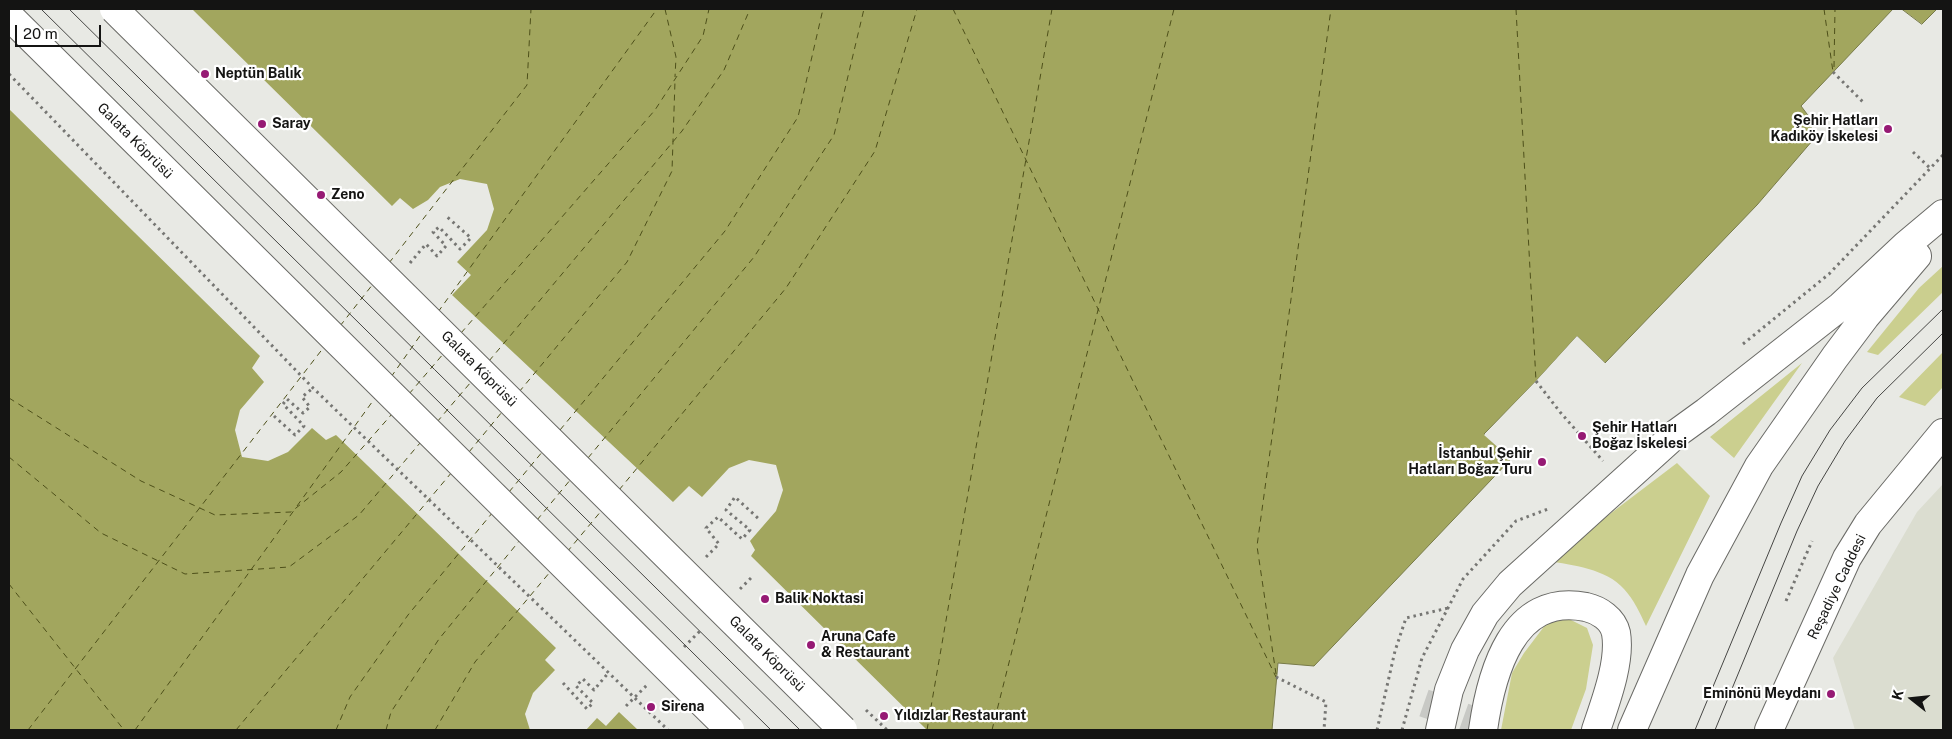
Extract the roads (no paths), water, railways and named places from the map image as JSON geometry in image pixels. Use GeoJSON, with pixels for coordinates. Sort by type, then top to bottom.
{"type":"FeatureCollection","features":[{"type":"Feature","properties":{"kind":"main road","name":"Galata Köprüsü"},"geometry":{"type":"LineString","coordinates":[[114,9],[843,730]]}},
{"type":"Feature","properties":{"kind":"main road","name":"Galata Köprüsü"},"geometry":{"type":"LineString","coordinates":[[9,16],[730,730]]}},
{"type":"Feature","properties":{"kind":"main road"},"geometry":{"type":"LineString","coordinates":[[1440,730],[1449,690],[1465,650],[1485,614],[1510,584],[1677,433],[1841,306],[1906,245],[1943,214]]}},
{"type":"Feature","properties":{"kind":"main road"},"geometry":{"type":"LineString","coordinates":[[1632,730],[1700,575],[1759,466],[1865,317],[1943,224]]}},
{"type":"Feature","properties":{"kind":"main road","name":"Reşadiye Caddesi"},"geometry":{"type":"LineString","coordinates":[[1769,730],[1848,558],[1868,524],[1943,433]]}},
{"type":"Feature","properties":{"kind":"main road"},"geometry":{"type":"LineString","coordinates":[[1483,730],[1488,694],[1512,636],[1531,616],[1551,607],[1569,604],[1592,608],[1606,616],[1616,632],[1616,659],[1607,699],[1596,730]]}},
{"type":"Feature","properties":{"kind":"tunnel"},"geometry":{"type":"LineString","coordinates":[[1424,703],[1501,730]]}},
{"type":"Feature","properties":{"kind":"tram line"},"geometry":{"type":"LineString","coordinates":[[41,9],[771,730]]}},
{"type":"Feature","properties":{"kind":"tram line"},"geometry":{"type":"LineString","coordinates":[[69,9],[800,730]]}},
{"type":"Feature","properties":{"kind":"tram line"},"geometry":{"type":"LineString","coordinates":[[1695,730],[1802,476],[1830,430],[1862,388],[1943,309]]}},
{"type":"Feature","properties":{"kind":"tram line"},"geometry":{"type":"LineString","coordinates":[[1715,730],[1797,531],[1818,486],[1845,441],[1877,398],[1943,333]]}},
{"type":"Feature","properties":{"kind":"place","name":"Neptün Balık"},"geometry":{"type":"Point","coordinates":[205,74]}},
{"type":"Feature","properties":{"kind":"place","name":"Saray"},"geometry":{"type":"Point","coordinates":[262,124]}},
{"type":"Feature","properties":{"kind":"place","name":"Şehir Hatları Kadıköy İskelesi"},"geometry":{"type":"Point","coordinates":[1888,129]}},
{"type":"Feature","properties":{"kind":"place","name":"Zeno"},"geometry":{"type":"Point","coordinates":[321,195]}},
{"type":"Feature","properties":{"kind":"place","name":"Şehir Hatları Boğaz İskelesi"},"geometry":{"type":"Point","coordinates":[1582,436]}},
{"type":"Feature","properties":{"kind":"place","name":"İstanbul Şehir Hatları Boğaz Turu"},"geometry":{"type":"Point","coordinates":[1542,462]}},
{"type":"Feature","properties":{"kind":"place","name":"Balik Noktasi"},"geometry":{"type":"Point","coordinates":[765,599]}},
{"type":"Feature","properties":{"kind":"place","name":"Aruna Cafe & Restaurant"},"geometry":{"type":"Point","coordinates":[811,645]}},
{"type":"Feature","properties":{"kind":"place","name":"Eminönü Meydanı"},"geometry":{"type":"Point","coordinates":[1831,694]}},
{"type":"Feature","properties":{"kind":"place","name":"Sirena"},"geometry":{"type":"Point","coordinates":[651,707]}},
{"type":"Feature","properties":{"kind":"place","name":"Yıldızlar Restaurant"},"geometry":{"type":"Point","coordinates":[884,716]}}]}
